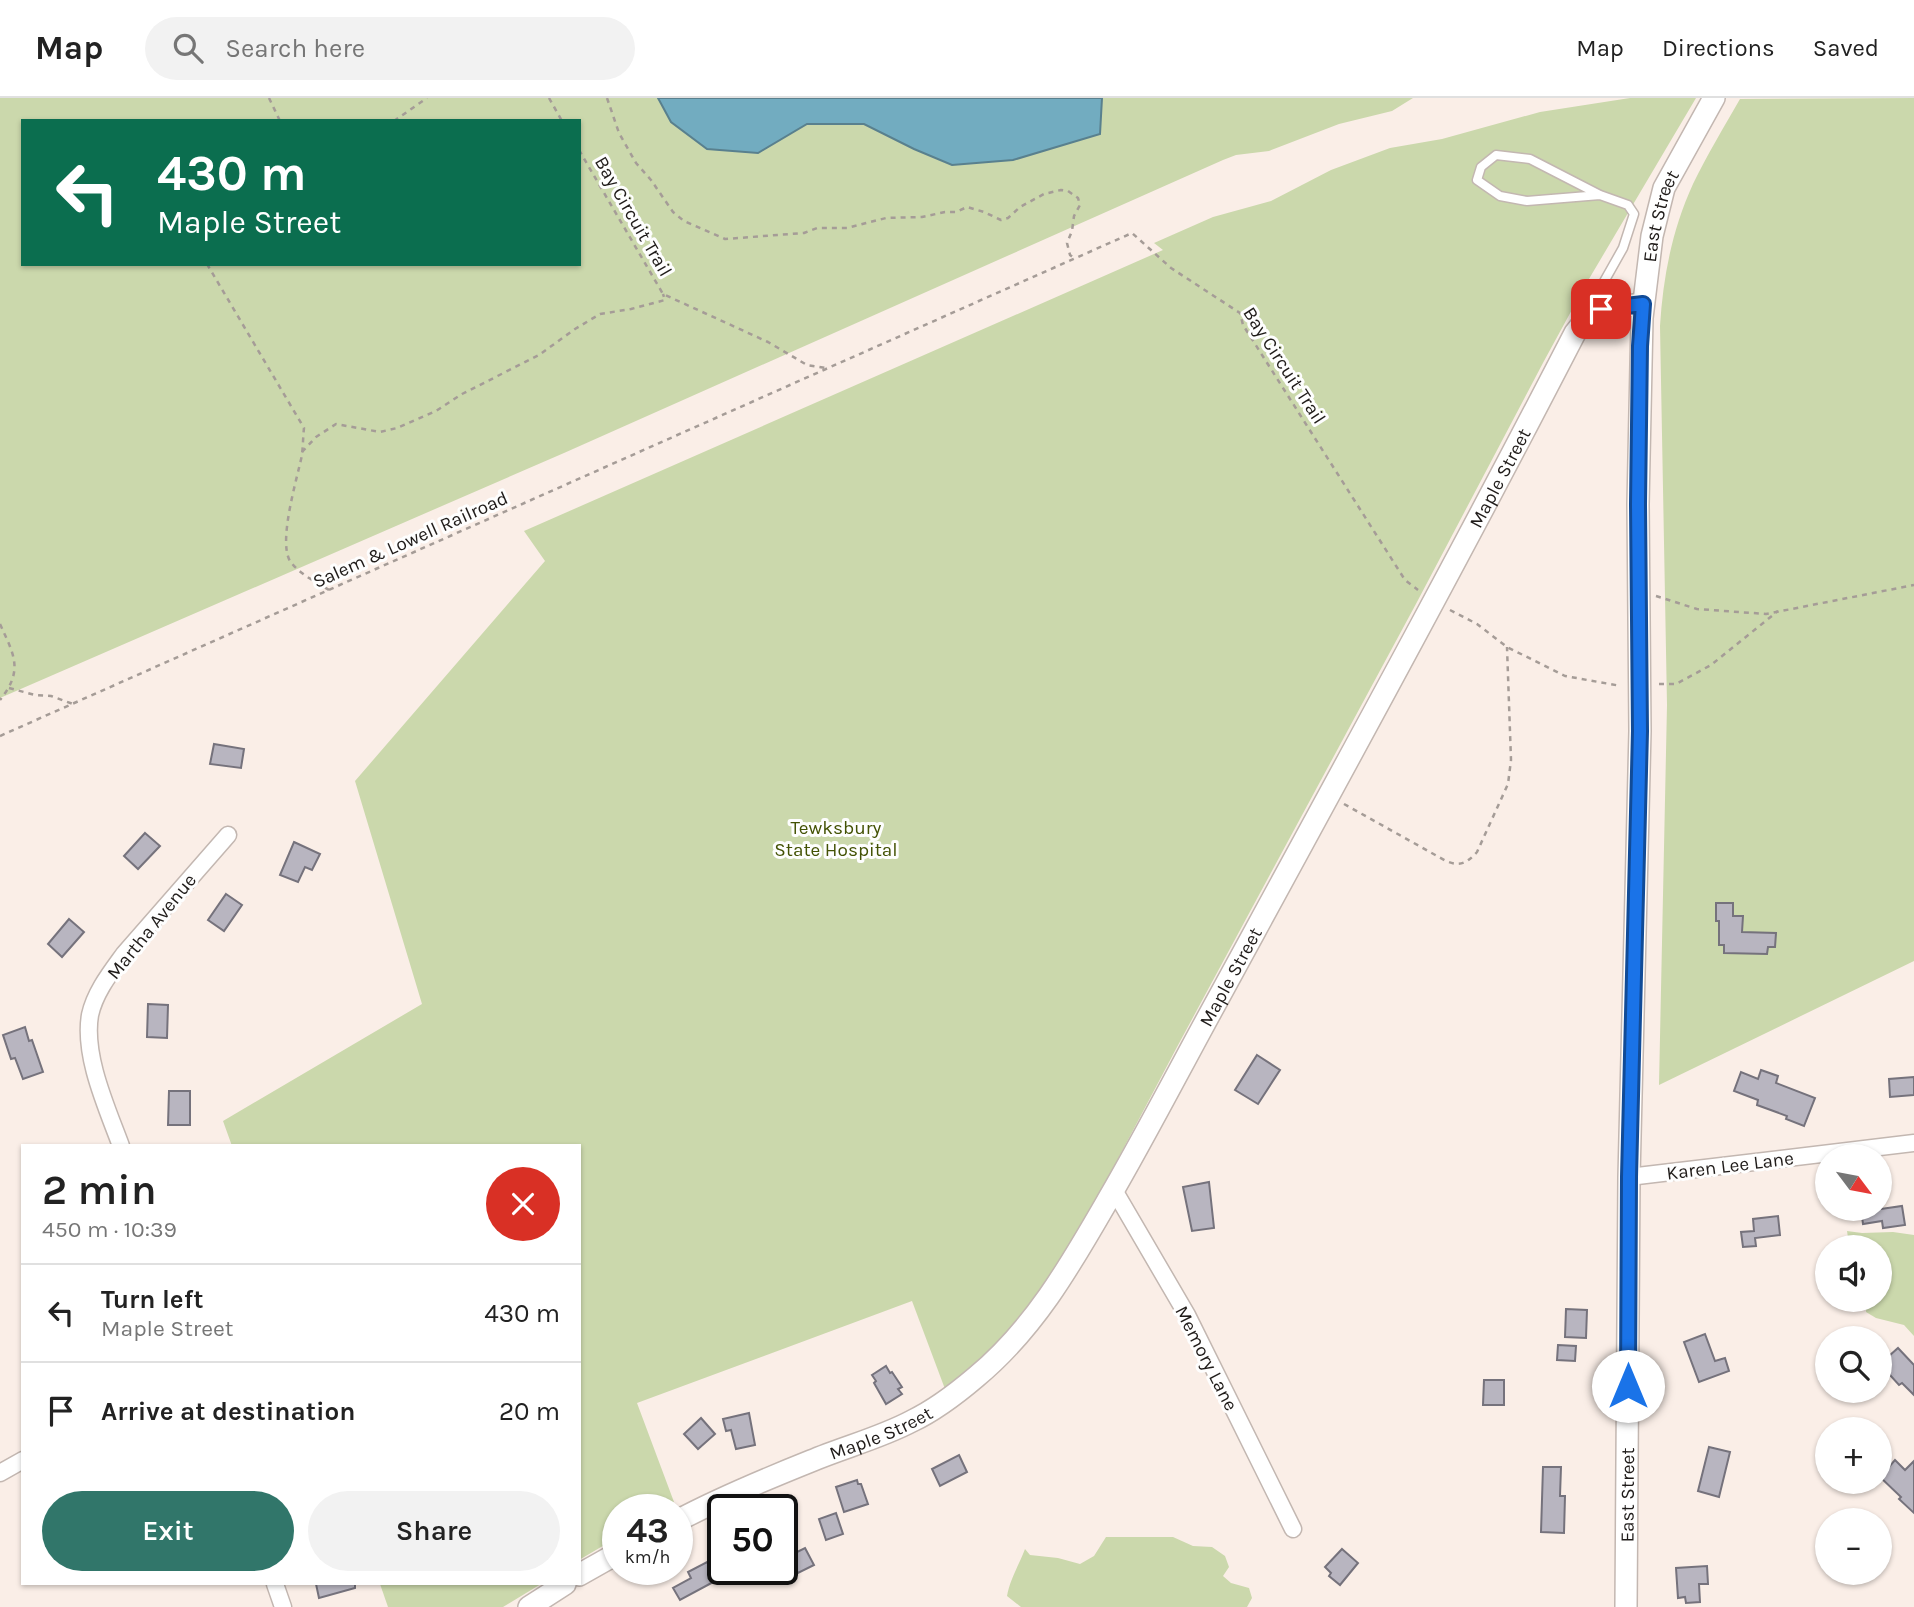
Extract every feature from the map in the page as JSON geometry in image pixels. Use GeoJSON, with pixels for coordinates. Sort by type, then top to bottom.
{"type":"FeatureCollection","features":[{"type":"Feature","properties":{"kind":"street","name":"East Street"},"geometry":{"type":"LineString","coordinates":[[1626,1607],[1629,1177],[1640,731],[1640,346],[1652,236],[1664,188],[1714,98]]}},
{"type":"Feature","properties":{"kind":"street"},"geometry":{"type":"LineString","coordinates":[[1601,309],[1643,304]]}},
{"type":"Feature","properties":{"kind":"street","name":"Maple Street"},"geometry":{"type":"LineString","coordinates":[[693,1513],[748,1487],[911,1422],[956,1393],[999,1356],[1041,1310],[1083,1245],[1284,879],[1489,499],[1575,333],[1591,313],[1601,309]]}},
{"type":"Feature","properties":{"kind":"street","name":"Martha Avenue"},"geometry":{"type":"LineString","coordinates":[[120,1144],[103,1098],[90,1042],[90,1015],[109,975],[124,954],[228,835]]}},
{"type":"Feature","properties":{"kind":"street","name":"Karen Lee Lane"},"geometry":{"type":"LineString","coordinates":[[1629,1177],[1914,1143]]}},
{"type":"Feature","properties":{"kind":"street","name":"Memory Lane"},"geometry":{"type":"LineString","coordinates":[[1114,1190],[1187,1315],[1293,1529]]}},
{"type":"Feature","properties":{"kind":"street"},"geometry":{"type":"LineString","coordinates":[[0,1473],[21,1461]]}},
{"type":"Feature","properties":{"kind":"street"},"geometry":{"type":"LineString","coordinates":[[581,1575],[602,1562]]}},
{"type":"Feature","properties":{"kind":"street"},"geometry":{"type":"LineString","coordinates":[[275,1585],[283,1607]]}},
{"type":"Feature","properties":{"kind":"street"},"geometry":{"type":"LineString","coordinates":[[528,1607],[563,1585]]}},
{"type":"Feature","properties":{"kind":"lane"},"geometry":{"type":"LineString","coordinates":[[1600,195],[1527,201],[1500,196],[1477,180],[1481,167],[1496,155],[1530,159],[1600,195],[1628,205],[1634,214],[1623,248],[1597,296],[1601,309]]}},
{"type":"Feature","properties":{"kind":"path"},"geometry":{"type":"LineString","coordinates":[[270,98],[280,119]]}},
{"type":"Feature","properties":{"kind":"path"},"geometry":{"type":"LineString","coordinates":[[397,119],[428,98]]}},
{"type":"Feature","properties":{"kind":"path"},"geometry":{"type":"LineString","coordinates":[[549,98],[561,119]]}},
{"type":"Feature","properties":{"kind":"path"},"geometry":{"type":"LineString","coordinates":[[607,98],[619,133],[636,163],[673,212],[684,221],[725,239],[804,233],[817,228],[848,228],[886,218],[922,217],[956,212],[967,207],[1001,220],[1008,218],[1020,206],[1044,194],[1061,190],[1078,198],[1080,205],[1074,216],[1067,243],[1070,255],[1075,259]]}},
{"type":"Feature","properties":{"kind":"path","name":"Bay Circuit Trail"},"geometry":{"type":"LineString","coordinates":[[581,153],[663,294],[768,342],[807,365],[819,368],[831,368],[1132,233],[1171,268],[1240,313],[1243,325],[1405,580],[1433,602],[1476,624],[1507,647],[1565,676],[1621,686],[1676,684],[1711,664],[1778,611]]}},
{"type":"Feature","properties":{"kind":"path"},"geometry":{"type":"LineString","coordinates":[[208,266],[304,428],[302,452],[288,516],[286,544],[289,559],[299,571],[329,590]]}},
{"type":"Feature","properties":{"kind":"path"},"geometry":{"type":"LineString","coordinates":[[302,452],[316,437],[336,424],[380,432],[397,428],[436,411],[462,394],[539,355],[600,314],[665,300],[663,294]]}},
{"type":"Feature","properties":{"kind":"path","name":"Salem & Lowell Railroad"},"geometry":{"type":"LineString","coordinates":[[0,736],[831,368]]}},
{"type":"Feature","properties":{"kind":"path","name":"Bay Circuit Trail"},"geometry":{"type":"LineString","coordinates":[[1638,590],[1697,609],[1766,614],[1914,585]]}},
{"type":"Feature","properties":{"kind":"path"},"geometry":{"type":"LineString","coordinates":[[0,624],[15,658],[13,678],[0,700]]}},
{"type":"Feature","properties":{"kind":"path"},"geometry":{"type":"LineString","coordinates":[[1327,795],[1446,861],[1462,864],[1469,861],[1477,852],[1508,783],[1511,760],[1507,647]]}},
{"type":"Feature","properties":{"kind":"path"},"geometry":{"type":"LineString","coordinates":[[9,688],[51,696],[73,704]]}},
{"type":"Feature","properties":{"kind":"green space"},"geometry":{"type":"Polygon","coordinates":[[[0,98],[1413,98],[1392,111],[1339,124],[1269,151],[1236,155],[1223,160],[564,453],[0,698],[0,98]]]}},
{"type":"Feature","properties":{"kind":"green space","name":"Tewksbury State Hospital"},"geometry":{"type":"Polygon","coordinates":[[[1630,98],[1696,98],[1586,284],[1544,361],[1072,1246],[1015,1325],[981,1360],[945,1389],[912,1301],[637,1403],[671,1494],[602,1494],[602,1546],[581,1559],[581,1144],[231,1144],[223,1121],[422,1004],[355,781],[545,561],[524,531],[1163,250],[1154,243],[1213,217],[1271,201],[1331,170],[1390,148],[1442,139],[1540,112],[1630,98]]]}},
{"type":"Feature","properties":{"kind":"green space"},"geometry":{"type":"Polygon","coordinates":[[[1914,98],[1914,961],[1659,1085],[1667,705],[1660,326],[1663,290],[1674,236],[1693,184],[1740,99],[1914,98]]]}},
{"type":"Feature","properties":{"kind":"green space"},"geometry":{"type":"Polygon","coordinates":[[[1847,1231],[1914,1235],[1914,1336],[1904,1325],[1876,1318],[1866,1312],[1892,1312],[1892,1235],[1848,1235],[1847,1231]]]}},
{"type":"Feature","properties":{"kind":"green space"},"geometry":{"type":"Polygon","coordinates":[[[1106,1537],[1173,1537],[1193,1546],[1212,1547],[1225,1556],[1229,1567],[1223,1576],[1231,1583],[1249,1588],[1252,1598],[1247,1607],[1021,1607],[1007,1596],[1025,1549],[1030,1555],[1080,1564],[1094,1556],[1106,1537]]]}},
{"type":"Feature","properties":{"kind":"green space"},"geometry":{"type":"Polygon","coordinates":[[[380,1585],[539,1585],[503,1607],[388,1607],[380,1585]]]}},
{"type":"Feature","properties":{"kind":"water"},"geometry":{"type":"Polygon","coordinates":[[[658,98],[1102,98],[1100,134],[1013,160],[952,165],[864,124],[807,124],[758,153],[707,149],[671,122],[658,98]]]}},
{"type":"Feature","properties":{"kind":"building"},"geometry":{"type":"Polygon","coordinates":[[[214,744],[244,749],[241,768],[210,764],[214,744]]]}},
{"type":"Feature","properties":{"kind":"building"},"geometry":{"type":"Polygon","coordinates":[[[145,833],[160,846],[138,869],[124,856],[145,833]]]}},
{"type":"Feature","properties":{"kind":"building"},"geometry":{"type":"Polygon","coordinates":[[[294,842],[320,854],[312,870],[305,867],[298,882],[280,875],[294,842]]]}},
{"type":"Feature","properties":{"kind":"building"},"geometry":{"type":"Polygon","coordinates":[[[226,894],[242,905],[224,931],[208,920],[226,894]]]}},
{"type":"Feature","properties":{"kind":"building"},"geometry":{"type":"Polygon","coordinates":[[[1716,903],[1733,903],[1733,916],[1743,916],[1742,932],[1776,933],[1775,947],[1768,947],[1767,954],[1724,953],[1724,945],[1719,945],[1716,903]]]}},
{"type":"Feature","properties":{"kind":"building"},"geometry":{"type":"Polygon","coordinates":[[[69,919],[84,932],[62,957],[48,944],[69,919]]]}},
{"type":"Feature","properties":{"kind":"building"},"geometry":{"type":"Polygon","coordinates":[[[148,1004],[168,1005],[167,1038],[147,1037],[148,1004]]]}},
{"type":"Feature","properties":{"kind":"building"},"geometry":{"type":"Polygon","coordinates":[[[25,1027],[43,1072],[23,1079],[15,1058],[11,1059],[3,1035],[25,1027]]]}},
{"type":"Feature","properties":{"kind":"building"},"geometry":{"type":"Polygon","coordinates":[[[1257,1055],[1280,1070],[1258,1104],[1235,1090],[1257,1055]]]}},
{"type":"Feature","properties":{"kind":"building"},"geometry":{"type":"Polygon","coordinates":[[[1761,1070],[1778,1076],[1776,1083],[1815,1098],[1804,1126],[1786,1119],[1787,1116],[1757,1105],[1758,1100],[1734,1091],[1741,1072],[1758,1079],[1761,1070]]]}},
{"type":"Feature","properties":{"kind":"building"},"geometry":{"type":"Polygon","coordinates":[[[1914,1077],[1914,1095],[1890,1097],[1889,1079],[1914,1077]]]}},
{"type":"Feature","properties":{"kind":"building"},"geometry":{"type":"Polygon","coordinates":[[[169,1091],[190,1091],[190,1125],[168,1125],[169,1091]]]}},
{"type":"Feature","properties":{"kind":"building"},"geometry":{"type":"Polygon","coordinates":[[[1209,1182],[1214,1228],[1192,1231],[1183,1187],[1209,1182]]]}},
{"type":"Feature","properties":{"kind":"building"},"geometry":{"type":"Polygon","coordinates":[[[1902,1206],[1905,1225],[1883,1228],[1882,1222],[1892,1222],[1892,1207],[1902,1206]]]}},
{"type":"Feature","properties":{"kind":"building"},"geometry":{"type":"Polygon","coordinates":[[[1778,1216],[1780,1235],[1755,1238],[1756,1246],[1743,1247],[1741,1232],[1754,1231],[1753,1219],[1778,1216]]]}},
{"type":"Feature","properties":{"kind":"building"},"geometry":{"type":"Polygon","coordinates":[[[1566,1309],[1587,1310],[1586,1338],[1565,1337],[1566,1309]]]}},
{"type":"Feature","properties":{"kind":"building"},"geometry":{"type":"Polygon","coordinates":[[[1705,1334],[1715,1361],[1725,1358],[1729,1371],[1699,1382],[1684,1342],[1705,1334]]]}},
{"type":"Feature","properties":{"kind":"building"},"geometry":{"type":"Polygon","coordinates":[[[1558,1345],[1576,1346],[1575,1361],[1557,1360],[1558,1345]]]}},
{"type":"Feature","properties":{"kind":"building"},"geometry":{"type":"Polygon","coordinates":[[[1898,1348],[1914,1365],[1914,1395],[1892,1377],[1892,1353],[1898,1348]]]}},
{"type":"Feature","properties":{"kind":"building"},"geometry":{"type":"Polygon","coordinates":[[[886,1366],[902,1387],[898,1389],[902,1394],[886,1404],[872,1375],[886,1366]]]}},
{"type":"Feature","properties":{"kind":"building"},"geometry":{"type":"Polygon","coordinates":[[[1484,1380],[1504,1380],[1504,1405],[1483,1405],[1484,1380]]]}},
{"type":"Feature","properties":{"kind":"building"},"geometry":{"type":"Polygon","coordinates":[[[749,1413],[755,1445],[736,1449],[731,1430],[726,1431],[723,1419],[749,1413]]]}},
{"type":"Feature","properties":{"kind":"building"},"geometry":{"type":"Polygon","coordinates":[[[701,1418],[715,1434],[698,1449],[684,1434],[701,1418]]]}},
{"type":"Feature","properties":{"kind":"building"},"geometry":{"type":"Polygon","coordinates":[[[1709,1447],[1730,1452],[1719,1497],[1698,1491],[1709,1447]]]}},
{"type":"Feature","properties":{"kind":"building"},"geometry":{"type":"Polygon","coordinates":[[[959,1455],[967,1472],[940,1486],[932,1469],[959,1455]]]}},
{"type":"Feature","properties":{"kind":"building"},"geometry":{"type":"Polygon","coordinates":[[[1895,1460],[1905,1470],[1914,1461],[1914,1513],[1892,1488],[1892,1463],[1895,1460]]]}},
{"type":"Feature","properties":{"kind":"building"},"geometry":{"type":"Polygon","coordinates":[[[1543,1467],[1561,1467],[1560,1496],[1565,1496],[1564,1533],[1541,1532],[1543,1467]]]}},
{"type":"Feature","properties":{"kind":"building"},"geometry":{"type":"Polygon","coordinates":[[[857,1480],[868,1504],[844,1512],[836,1487],[857,1480]]]}},
{"type":"Feature","properties":{"kind":"building"},"geometry":{"type":"Polygon","coordinates":[[[836,1513],[843,1534],[826,1540],[819,1519],[836,1513]]]}},
{"type":"Feature","properties":{"kind":"building"},"geometry":{"type":"Polygon","coordinates":[[[805,1548],[814,1565],[798,1573],[798,1552],[805,1548]]]}},
{"type":"Feature","properties":{"kind":"building"},"geometry":{"type":"Polygon","coordinates":[[[1342,1549],[1358,1563],[1340,1585],[1329,1576],[1331,1573],[1325,1567],[1342,1549]]]}},
{"type":"Feature","properties":{"kind":"building"},"geometry":{"type":"Polygon","coordinates":[[[707,1562],[708,1585],[680,1600],[673,1588],[678,1585],[693,1585],[693,1569],[707,1562]]]}},
{"type":"Feature","properties":{"kind":"building"},"geometry":{"type":"Polygon","coordinates":[[[1707,1566],[1708,1584],[1699,1584],[1700,1602],[1686,1603],[1685,1597],[1678,1598],[1676,1568],[1707,1566]]]}},
{"type":"Feature","properties":{"kind":"building"},"geometry":{"type":"Polygon","coordinates":[[[316,1585],[355,1585],[355,1588],[319,1598],[316,1585]]]}},
{"type":"Feature","properties":{"kind":"route"},"geometry":{"type":"LineString","coordinates":[[1601,309],[1643,304],[1638,504],[1640,731],[1629,1177],[1628,1386]]}}]}
